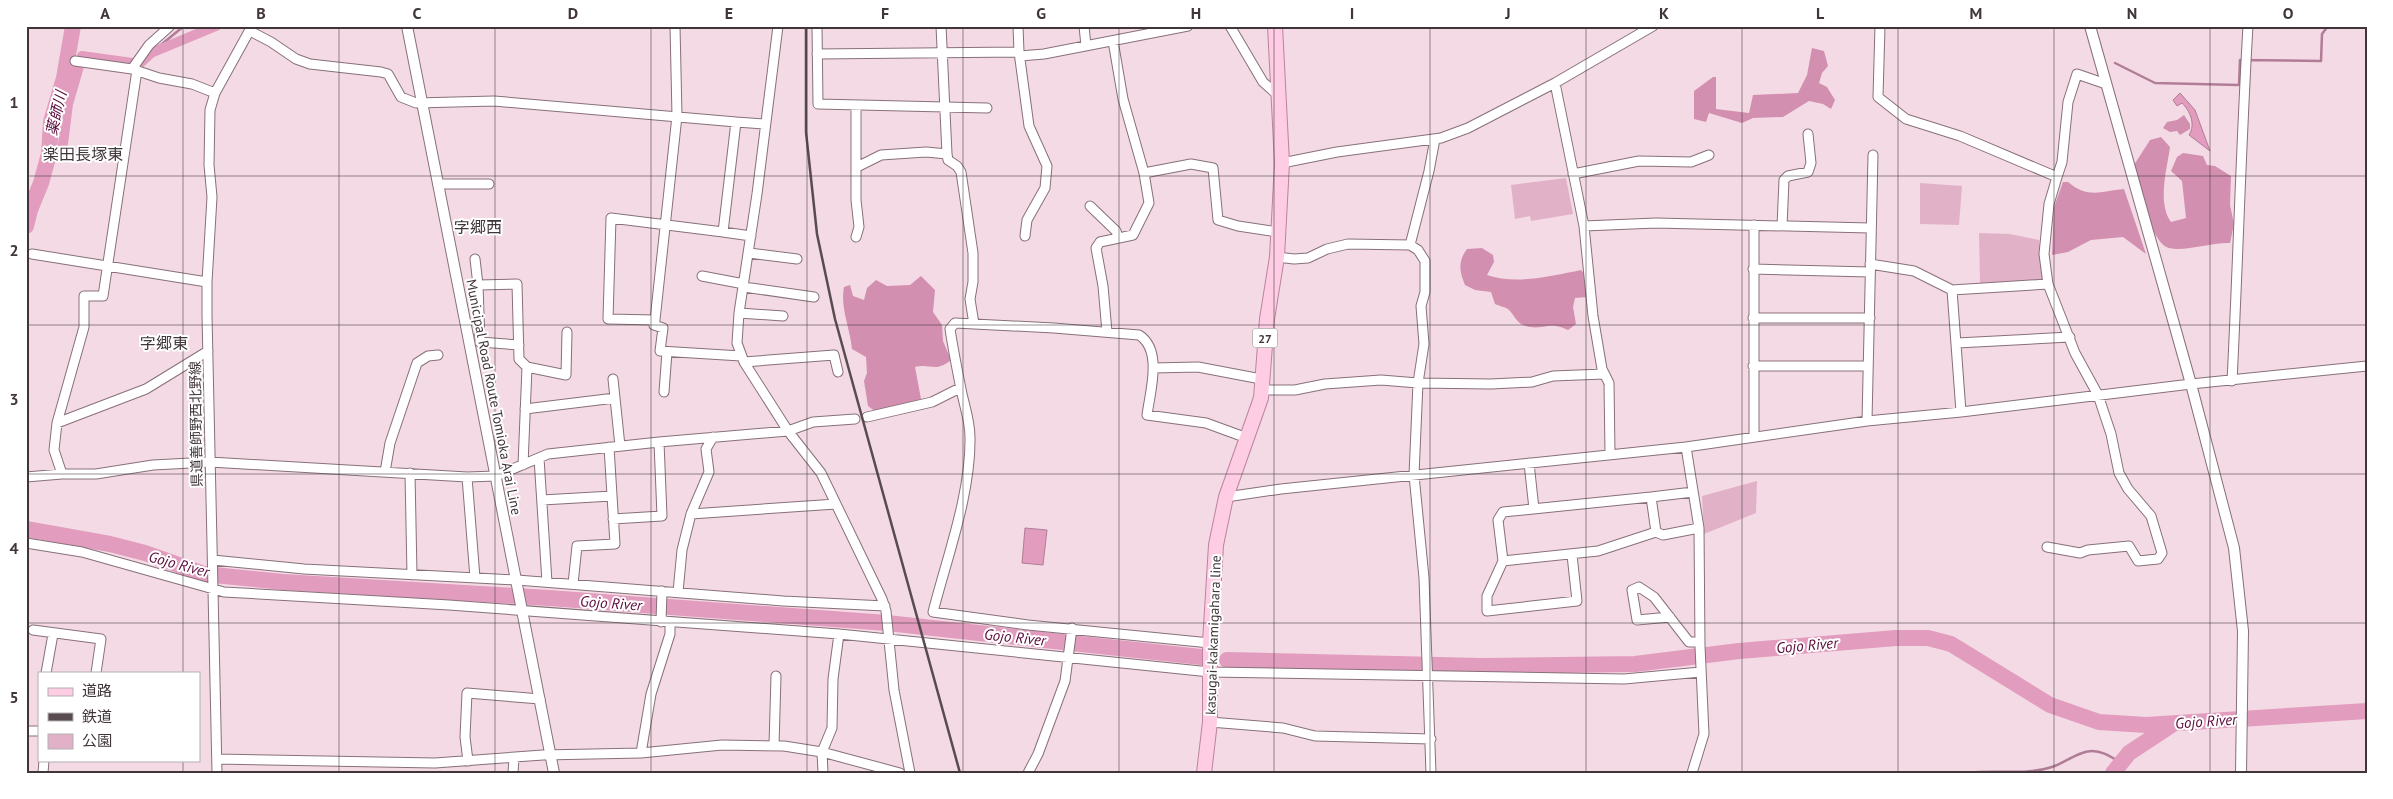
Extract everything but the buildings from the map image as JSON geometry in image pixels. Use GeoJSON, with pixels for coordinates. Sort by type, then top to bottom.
{"type":"FeatureCollection","features":[{"type":"Feature","properties":{"kind":"main road","name":"kasugai-kakamigahara line"},"geometry":{"type":"LineString","coordinates":[[1204,773],[1210,722],[1210,643],[1213,566],[1226,497],[1247,438],[1262,384],[1277,257],[1282,163],[1275,26]]}},
{"type":"Feature","properties":{"kind":"street"},"geometry":{"type":"LineString","coordinates":[[62,474],[54,450],[57,423],[84,327],[84,296],[104,296],[136,67],[150,44],[170,26]]}},
{"type":"Feature","properties":{"kind":"street","name":"Municipal Road Route Tomioka Arai Line"},"geometry":{"type":"LineString","coordinates":[[407,26],[438,184],[475,343],[496,476],[554,773]]}},
{"type":"Feature","properties":{"kind":"street"},"geometry":{"type":"LineString","coordinates":[[675,26],[676,116],[654,325],[663,328],[660,351],[743,359],[834,355],[838,372]]}},
{"type":"Feature","properties":{"kind":"street"},"geometry":{"type":"LineString","coordinates":[[778,26],[749,253],[736,334],[743,359],[788,431],[821,473],[885,609],[894,690],[910,773]]}},
{"type":"Feature","properties":{"kind":"street"},"geometry":{"type":"LineString","coordinates":[[817,26],[818,104],[987,108]]}},
{"type":"Feature","properties":{"kind":"street"},"geometry":{"type":"LineString","coordinates":[[941,26],[947,154],[948,160],[957,166],[961,172],[972,252],[973,282],[970,299],[974,324]]}},
{"type":"Feature","properties":{"kind":"street"},"geometry":{"type":"LineString","coordinates":[[1018,26],[1019,54],[1029,126],[1047,166],[1045,188],[1027,220],[1024,236]]}},
{"type":"Feature","properties":{"kind":"street"},"geometry":{"type":"LineString","coordinates":[[1084,26],[1086,46]]}},
{"type":"Feature","properties":{"kind":"street"},"geometry":{"type":"LineString","coordinates":[[817,54],[1019,54],[1113,42],[1188,26]]}},
{"type":"Feature","properties":{"kind":"street"},"geometry":{"type":"LineString","coordinates":[[1230,26],[1263,82],[1280,97]]}},
{"type":"Feature","properties":{"kind":"street"},"geometry":{"type":"LineString","coordinates":[[1282,163],[1337,152],[1435,138],[1468,128],[1555,83],[1653,26]]}},
{"type":"Feature","properties":{"kind":"street"},"geometry":{"type":"LineString","coordinates":[[1880,26],[1878,97],[1906,119],[1960,136],[2057,177]]}},
{"type":"Feature","properties":{"kind":"street"},"geometry":{"type":"LineString","coordinates":[[2090,26],[2191,384],[2234,548],[2243,631],[2241,773]]}},
{"type":"Feature","properties":{"kind":"street"},"geometry":{"type":"LineString","coordinates":[[2232,381],[2238,261],[2239,170],[2248,26]]}},
{"type":"Feature","properties":{"kind":"street"},"geometry":{"type":"LineString","coordinates":[[251,29],[296,59],[310,64],[388,74],[404,100],[422,103],[494,101],[765,124]]}},
{"type":"Feature","properties":{"kind":"street","name":"県道善師野西北野線"},"geometry":{"type":"LineString","coordinates":[[217,773],[207,282],[212,197],[208,133],[210,110],[215,93],[251,29]]}},
{"type":"Feature","properties":{"kind":"street"},"geometry":{"type":"LineString","coordinates":[[1107,332],[1103,286],[1096,248],[1100,242],[1133,235],[1149,203],[1144,173],[1123,99],[1113,42]]}},
{"type":"Feature","properties":{"kind":"street"},"geometry":{"type":"LineString","coordinates":[[75,61],[136,67],[159,78],[192,84],[215,93]]}},
{"type":"Feature","properties":{"kind":"street"},"geometry":{"type":"LineString","coordinates":[[2047,547],[2080,553],[2088,550],[2129,546],[2138,561],[2158,559],[2162,553],[2151,516],[2128,489],[2119,473],[2111,434],[2098,395],[2075,353],[2048,284],[2044,254],[2049,204],[2062,162],[2068,102],[2077,74],[2106,84]]}},
{"type":"Feature","properties":{"kind":"street"},"geometry":{"type":"LineString","coordinates":[[1555,83],[1584,226],[1593,316],[1604,374],[1609,383],[1610,454]]}},
{"type":"Feature","properties":{"kind":"street"},"geometry":{"type":"LineString","coordinates":[[856,105],[856,200],[859,227],[856,237]]}},
{"type":"Feature","properties":{"kind":"street"},"geometry":{"type":"LineString","coordinates":[[723,232],[736,122]]}},
{"type":"Feature","properties":{"kind":"street"},"geometry":{"type":"LineString","coordinates":[[1782,226],[1784,180],[1788,176],[1808,172],[1812,163],[1808,134]]}},
{"type":"Feature","properties":{"kind":"street"},"geometry":{"type":"LineString","coordinates":[[1410,245],[1435,138]]}},
{"type":"Feature","properties":{"kind":"street"},"geometry":{"type":"LineString","coordinates":[[857,166],[881,155],[926,152],[947,154]]}},
{"type":"Feature","properties":{"kind":"street"},"geometry":{"type":"LineString","coordinates":[[1573,174],[1639,161],[1691,162],[1710,155]]}},
{"type":"Feature","properties":{"kind":"street"},"geometry":{"type":"LineString","coordinates":[[1867,420],[1872,155]]}},
{"type":"Feature","properties":{"kind":"street"},"geometry":{"type":"LineString","coordinates":[[1144,173],[1191,164],[1212,168],[1218,220],[1238,226],[1278,232]]}},
{"type":"Feature","properties":{"kind":"street"},"geometry":{"type":"LineString","coordinates":[[438,184],[489,184]]}},
{"type":"Feature","properties":{"kind":"street"},"geometry":{"type":"LineString","coordinates":[[1090,206],[1116,230],[1118,238]]}},
{"type":"Feature","properties":{"kind":"street"},"geometry":{"type":"LineString","coordinates":[[655,320],[608,319],[611,218],[751,236]]}},
{"type":"Feature","properties":{"kind":"street"},"geometry":{"type":"LineString","coordinates":[[1584,226],[1656,223],[1870,228]]}},
{"type":"Feature","properties":{"kind":"street"},"geometry":{"type":"LineString","coordinates":[[1754,225],[1752,366],[1754,437]]}},
{"type":"Feature","properties":{"kind":"street"},"geometry":{"type":"LineString","coordinates":[[1277,257],[1308,258],[1327,249],[1348,244],[1410,245],[1418,250],[1425,261],[1425,292],[1421,306],[1424,344],[1418,383],[1414,475],[1424,578],[1431,773]]}},
{"type":"Feature","properties":{"kind":"street"},"geometry":{"type":"LineString","coordinates":[[749,253],[797,259]]}},
{"type":"Feature","properties":{"kind":"street"},"geometry":{"type":"LineString","coordinates":[[32,254],[109,268],[207,282]]}},
{"type":"Feature","properties":{"kind":"street"},"geometry":{"type":"LineString","coordinates":[[475,259],[478,285],[475,343],[519,345]]}},
{"type":"Feature","properties":{"kind":"street"},"geometry":{"type":"LineString","coordinates":[[1753,269],[1870,268],[1914,272],[1952,290],[2048,284]]}},
{"type":"Feature","properties":{"kind":"street"},"geometry":{"type":"LineString","coordinates":[[702,276],[814,297]]}},
{"type":"Feature","properties":{"kind":"street"},"geometry":{"type":"LineString","coordinates":[[478,285],[517,284],[519,359],[527,367],[566,375],[567,332]]}},
{"type":"Feature","properties":{"kind":"street"},"geometry":{"type":"LineString","coordinates":[[1952,290],[1961,412]]}},
{"type":"Feature","properties":{"kind":"street"},"geometry":{"type":"LineString","coordinates":[[739,313],[783,316]]}},
{"type":"Feature","properties":{"kind":"street"},"geometry":{"type":"LineString","coordinates":[[1753,318],[1870,318]]}},
{"type":"Feature","properties":{"kind":"street"},"geometry":{"type":"LineString","coordinates":[[1210,643],[933,612],[968,475],[970,437],[968,415],[960,388],[950,329],[956,323],[1139,335],[1146,340],[1152,357],[1153,368],[1147,416],[1206,424],[1247,438]]}},
{"type":"Feature","properties":{"kind":"street"},"geometry":{"type":"LineString","coordinates":[[1956,342],[2070,337]]}},
{"type":"Feature","properties":{"kind":"street"},"geometry":{"type":"LineString","coordinates":[[57,423],[146,389],[184,368],[208,351]]}},
{"type":"Feature","properties":{"kind":"street"},"geometry":{"type":"LineString","coordinates":[[664,392],[667,352]]}},
{"type":"Feature","properties":{"kind":"street"},"geometry":{"type":"LineString","coordinates":[[385,472],[390,443],[417,363],[428,356],[438,355]]}},
{"type":"Feature","properties":{"kind":"street"},"geometry":{"type":"LineString","coordinates":[[1752,366],[1868,366]]}},
{"type":"Feature","properties":{"kind":"street"},"geometry":{"type":"LineString","coordinates":[[1226,497],[1414,475],[1686,447],[1867,420],[1961,412],[2191,384],[2367,366]]}},
{"type":"Feature","properties":{"kind":"street"},"geometry":{"type":"LineString","coordinates":[[523,465],[527,367]]}},
{"type":"Feature","properties":{"kind":"street"},"geometry":{"type":"LineString","coordinates":[[1153,368],[1198,367],[1262,384],[1295,390],[1325,384],[1382,380],[1418,383],[1532,382],[1553,376],[1604,374]]}},
{"type":"Feature","properties":{"kind":"street"},"geometry":{"type":"LineString","coordinates":[[613,380],[620,446]]}},
{"type":"Feature","properties":{"kind":"street"},"geometry":{"type":"LineString","coordinates":[[867,417],[932,402],[960,388]]}},
{"type":"Feature","properties":{"kind":"street"},"geometry":{"type":"LineString","coordinates":[[525,409],[615,398]]}},
{"type":"Feature","properties":{"kind":"street"},"geometry":{"type":"LineString","coordinates":[[26,478],[62,474],[96,474],[153,465],[210,462],[467,477],[496,476],[548,454],[788,431],[814,422],[855,419]]}},
{"type":"Feature","properties":{"kind":"street"},"geometry":{"type":"LineString","coordinates":[[678,592],[682,550],[691,514],[709,472],[706,449],[713,437]]}},
{"type":"Feature","properties":{"kind":"street"},"geometry":{"type":"LineString","coordinates":[[613,519],[662,516],[658,442]]}},
{"type":"Feature","properties":{"kind":"street"},"geometry":{"type":"LineString","coordinates":[[573,584],[577,546],[615,544],[609,447]]}},
{"type":"Feature","properties":{"kind":"street"},"geometry":{"type":"LineString","coordinates":[[1686,447],[1699,528],[1700,644],[1704,734],[1692,773]]}},
{"type":"Feature","properties":{"kind":"street"},"geometry":{"type":"LineString","coordinates":[[539,458],[547,582]]}},
{"type":"Feature","properties":{"kind":"street"},"geometry":{"type":"LineString","coordinates":[[1529,463],[1534,509]]}},
{"type":"Feature","properties":{"kind":"street"},"geometry":{"type":"LineString","coordinates":[[410,473],[412,574]]}},
{"type":"Feature","properties":{"kind":"street"},"geometry":{"type":"LineString","coordinates":[[467,477],[475,578]]}},
{"type":"Feature","properties":{"kind":"street"},"geometry":{"type":"LineString","coordinates":[[1572,555],[1578,601],[1487,611],[1487,596],[1503,561],[1498,520],[1503,512],[1693,492]]}},
{"type":"Feature","properties":{"kind":"street"},"geometry":{"type":"LineString","coordinates":[[542,500],[612,496]]}},
{"type":"Feature","properties":{"kind":"street"},"geometry":{"type":"LineString","coordinates":[[1651,497],[1656,532]]}},
{"type":"Feature","properties":{"kind":"street"},"geometry":{"type":"LineString","coordinates":[[691,514],[836,504]]}},
{"type":"Feature","properties":{"kind":"street"},"geometry":{"type":"LineString","coordinates":[[1503,561],[1598,551],[1656,532],[1663,536],[1699,528]]}},
{"type":"Feature","properties":{"kind":"street"},"geometry":{"type":"LineString","coordinates":[[26,543],[82,552],[214,590],[888,637],[1210,672],[1624,679],[1701,669]]}},
{"type":"Feature","properties":{"kind":"street"},"geometry":{"type":"LineString","coordinates":[[213,560],[304,569],[547,582],[885,609]]}},
{"type":"Feature","properties":{"kind":"street"},"geometry":{"type":"LineString","coordinates":[[1670,617],[1637,620],[1632,590],[1639,587],[1654,597],[1670,617],[1689,642],[1700,644]]}},
{"type":"Feature","properties":{"kind":"street"},"geometry":{"type":"LineString","coordinates":[[661,622],[662,591]]}},
{"type":"Feature","properties":{"kind":"street"},"geometry":{"type":"LineString","coordinates":[[641,753],[651,694],[670,634],[670,623]]}},
{"type":"Feature","properties":{"kind":"street"},"geometry":{"type":"LineString","coordinates":[[1028,773],[1056,708],[1065,681],[1072,628]]}},
{"type":"Feature","properties":{"kind":"street"},"geometry":{"type":"LineString","coordinates":[[33,630],[101,639],[96,672]]}},
{"type":"Feature","properties":{"kind":"street"},"geometry":{"type":"LineString","coordinates":[[46,672],[53,634]]}},
{"type":"Feature","properties":{"kind":"street"},"geometry":{"type":"LineString","coordinates":[[823,773],[822,752],[832,728],[833,679],[839,634]]}},
{"type":"Feature","properties":{"kind":"street"},"geometry":{"type":"LineString","coordinates":[[774,745],[776,676]]}},
{"type":"Feature","properties":{"kind":"street"},"geometry":{"type":"LineString","coordinates":[[468,761],[465,736],[467,693],[540,699]]}},
{"type":"Feature","properties":{"kind":"street"},"geometry":{"type":"LineString","coordinates":[[1210,722],[1283,728],[1315,736],[1431,738]]}},
{"type":"Feature","properties":{"kind":"street"},"geometry":{"type":"LineString","coordinates":[[217,759],[435,764],[551,756],[641,753],[722,745],[774,745],[822,752],[900,773]]}},
{"type":"Feature","properties":{"kind":"street"},"geometry":{"type":"LineString","coordinates":[[513,773],[514,758]]}},
{"type":"Feature","properties":{"kind":"street"},"geometry":{"type":"LineString","coordinates":[[383,762],[384,773]]}},
{"type":"Feature","properties":{"kind":"green space"},"geometry":{"type":"Polygon","coordinates":[[[1566,178],[1573,214],[1531,221],[1530,216],[1515,219],[1511,185],[1566,178]]]}},
{"type":"Feature","properties":{"kind":"green space"},"geometry":{"type":"Polygon","coordinates":[[[1920,183],[1962,186],[1959,225],[1920,224],[1920,183]]]}},
{"type":"Feature","properties":{"kind":"green space"},"geometry":{"type":"Polygon","coordinates":[[[1979,233],[2010,234],[2039,240],[2043,280],[1980,283],[1979,233]]]}},
{"type":"Feature","properties":{"kind":"green space"},"geometry":{"type":"Polygon","coordinates":[[[1757,481],[1756,513],[1704,534],[1702,496],[1757,481]]]}},
{"type":"Feature","properties":{"kind":"shaded area"},"geometry":{"type":"Polygon","coordinates":[[[1812,48],[1824,51],[1828,66],[1822,73],[1819,83],[1827,87],[1835,100],[1831,109],[1823,104],[1809,101],[1783,117],[1753,118],[1742,123],[1709,113],[1706,122],[1694,119],[1694,91],[1713,77],[1716,77],[1716,109],[1749,113],[1753,95],[1798,93],[1807,75],[1812,48]]]}},
{"type":"Feature","properties":{"kind":"shaded area"},"geometry":{"type":"Polygon","coordinates":[[[2180,93],[2195,110],[2210,151],[2189,135],[2192,126],[2190,114],[2182,103],[2177,106],[2173,100],[2180,93]]]}},
{"type":"Feature","properties":{"kind":"shaded area"},"geometry":{"type":"Polygon","coordinates":[[[2184,115],[2190,124],[2190,129],[2180,135],[2177,131],[2170,132],[2163,128],[2167,122],[2177,120],[2184,115]]]}},
{"type":"Feature","properties":{"kind":"shaded area"},"geometry":{"type":"Polygon","coordinates":[[[2161,137],[2170,147],[2165,175],[2164,196],[2167,214],[2171,222],[2186,218],[2182,181],[2171,171],[2177,157],[2183,153],[2203,156],[2207,165],[2215,166],[2231,176],[2230,205],[2234,224],[2230,243],[2175,249],[2162,244],[2156,235],[2146,211],[2134,165],[2150,140],[2161,137]]]}},
{"type":"Feature","properties":{"kind":"shaded area"},"geometry":{"type":"Polygon","coordinates":[[[2063,182],[2068,182],[2082,191],[2095,193],[2124,189],[2146,254],[2123,237],[2091,240],[2068,252],[2052,255],[2054,207],[2063,182]]]}},
{"type":"Feature","properties":{"kind":"shaded area"},"geometry":{"type":"Polygon","coordinates":[[[1482,248],[1493,255],[1494,262],[1487,275],[1498,278],[1534,278],[1581,270],[1587,277],[1588,297],[1575,298],[1573,307],[1576,324],[1568,330],[1556,326],[1532,327],[1523,325],[1518,322],[1508,309],[1495,304],[1491,292],[1475,290],[1465,285],[1461,271],[1462,258],[1467,249],[1482,248]]]}},
{"type":"Feature","properties":{"kind":"shaded area"},"geometry":{"type":"Polygon","coordinates":[[[921,276],[935,290],[933,312],[942,325],[943,341],[951,360],[937,367],[915,367],[921,399],[904,406],[876,412],[868,406],[864,381],[867,373],[866,357],[852,349],[843,303],[844,287],[850,285],[853,296],[864,300],[867,288],[876,280],[887,286],[910,285],[921,276]]]}},
{"type":"Feature","properties":{"kind":"shaded area"},"geometry":{"type":"Polygon","coordinates":[[[1025,528],[1047,530],[1043,565],[1022,563],[1025,528]]]}},
{"type":"Feature","properties":{"kind":"waterway","name":"薬師川"},"geometry":{"type":"LineString","coordinates":[[26,226],[49,154],[51,122],[64,78],[73,26]]}},
{"type":"Feature","properties":{"kind":"waterway"},"geometry":{"type":"LineString","coordinates":[[151,53],[184,26]]}},
{"type":"Feature","properties":{"kind":"waterway"},"geometry":{"type":"LineString","coordinates":[[49,154],[62,152],[68,104],[82,56],[139,64],[151,53],[216,26]]}},
{"type":"Feature","properties":{"kind":"waterway"},"geometry":{"type":"LineString","coordinates":[[2115,63],[2155,83],[2239,85],[2240,60],[2321,61],[2322,34],[2328,26]]}},
{"type":"Feature","properties":{"kind":"waterway","name":"Gojo River"},"geometry":{"type":"LineString","coordinates":[[26,529],[110,544],[145,553],[204,574],[283,582],[549,598],[887,623],[1201,657]]}},
{"type":"Feature","properties":{"kind":"waterway","name":"Gojo River"},"geometry":{"type":"LineString","coordinates":[[1227,660],[1481,666],[1635,664],[1739,651],[1896,638],[1928,638],[1951,644],[2050,705],[2099,722],[2146,725],[2367,711]]}},
{"type":"Feature","properties":{"kind":"waterway"},"geometry":{"type":"LineString","coordinates":[[2113,773],[2129,753],[2173,724]]}},
{"type":"Feature","properties":{"kind":"waterway"},"geometry":{"type":"LineString","coordinates":[[1967,773],[2041,770],[2057,765],[2082,753],[2092,751],[2103,753],[2120,762]]}},
{"type":"Feature","properties":{"kind":"railway"},"geometry":{"type":"LineString","coordinates":[[806,26],[806,132],[817,234],[835,319],[960,773]]}},
{"type":"Feature","properties":{"kind":"district","name":"楽田長塚東"},"geometry":{"type":"Point","coordinates":[83,154]}},
{"type":"Feature","properties":{"kind":"district","name":"字郷西"},"geometry":{"type":"Point","coordinates":[478,227]}},
{"type":"Feature","properties":{"kind":"district","name":"字郷東"},"geometry":{"type":"Point","coordinates":[164,343]}}]}
